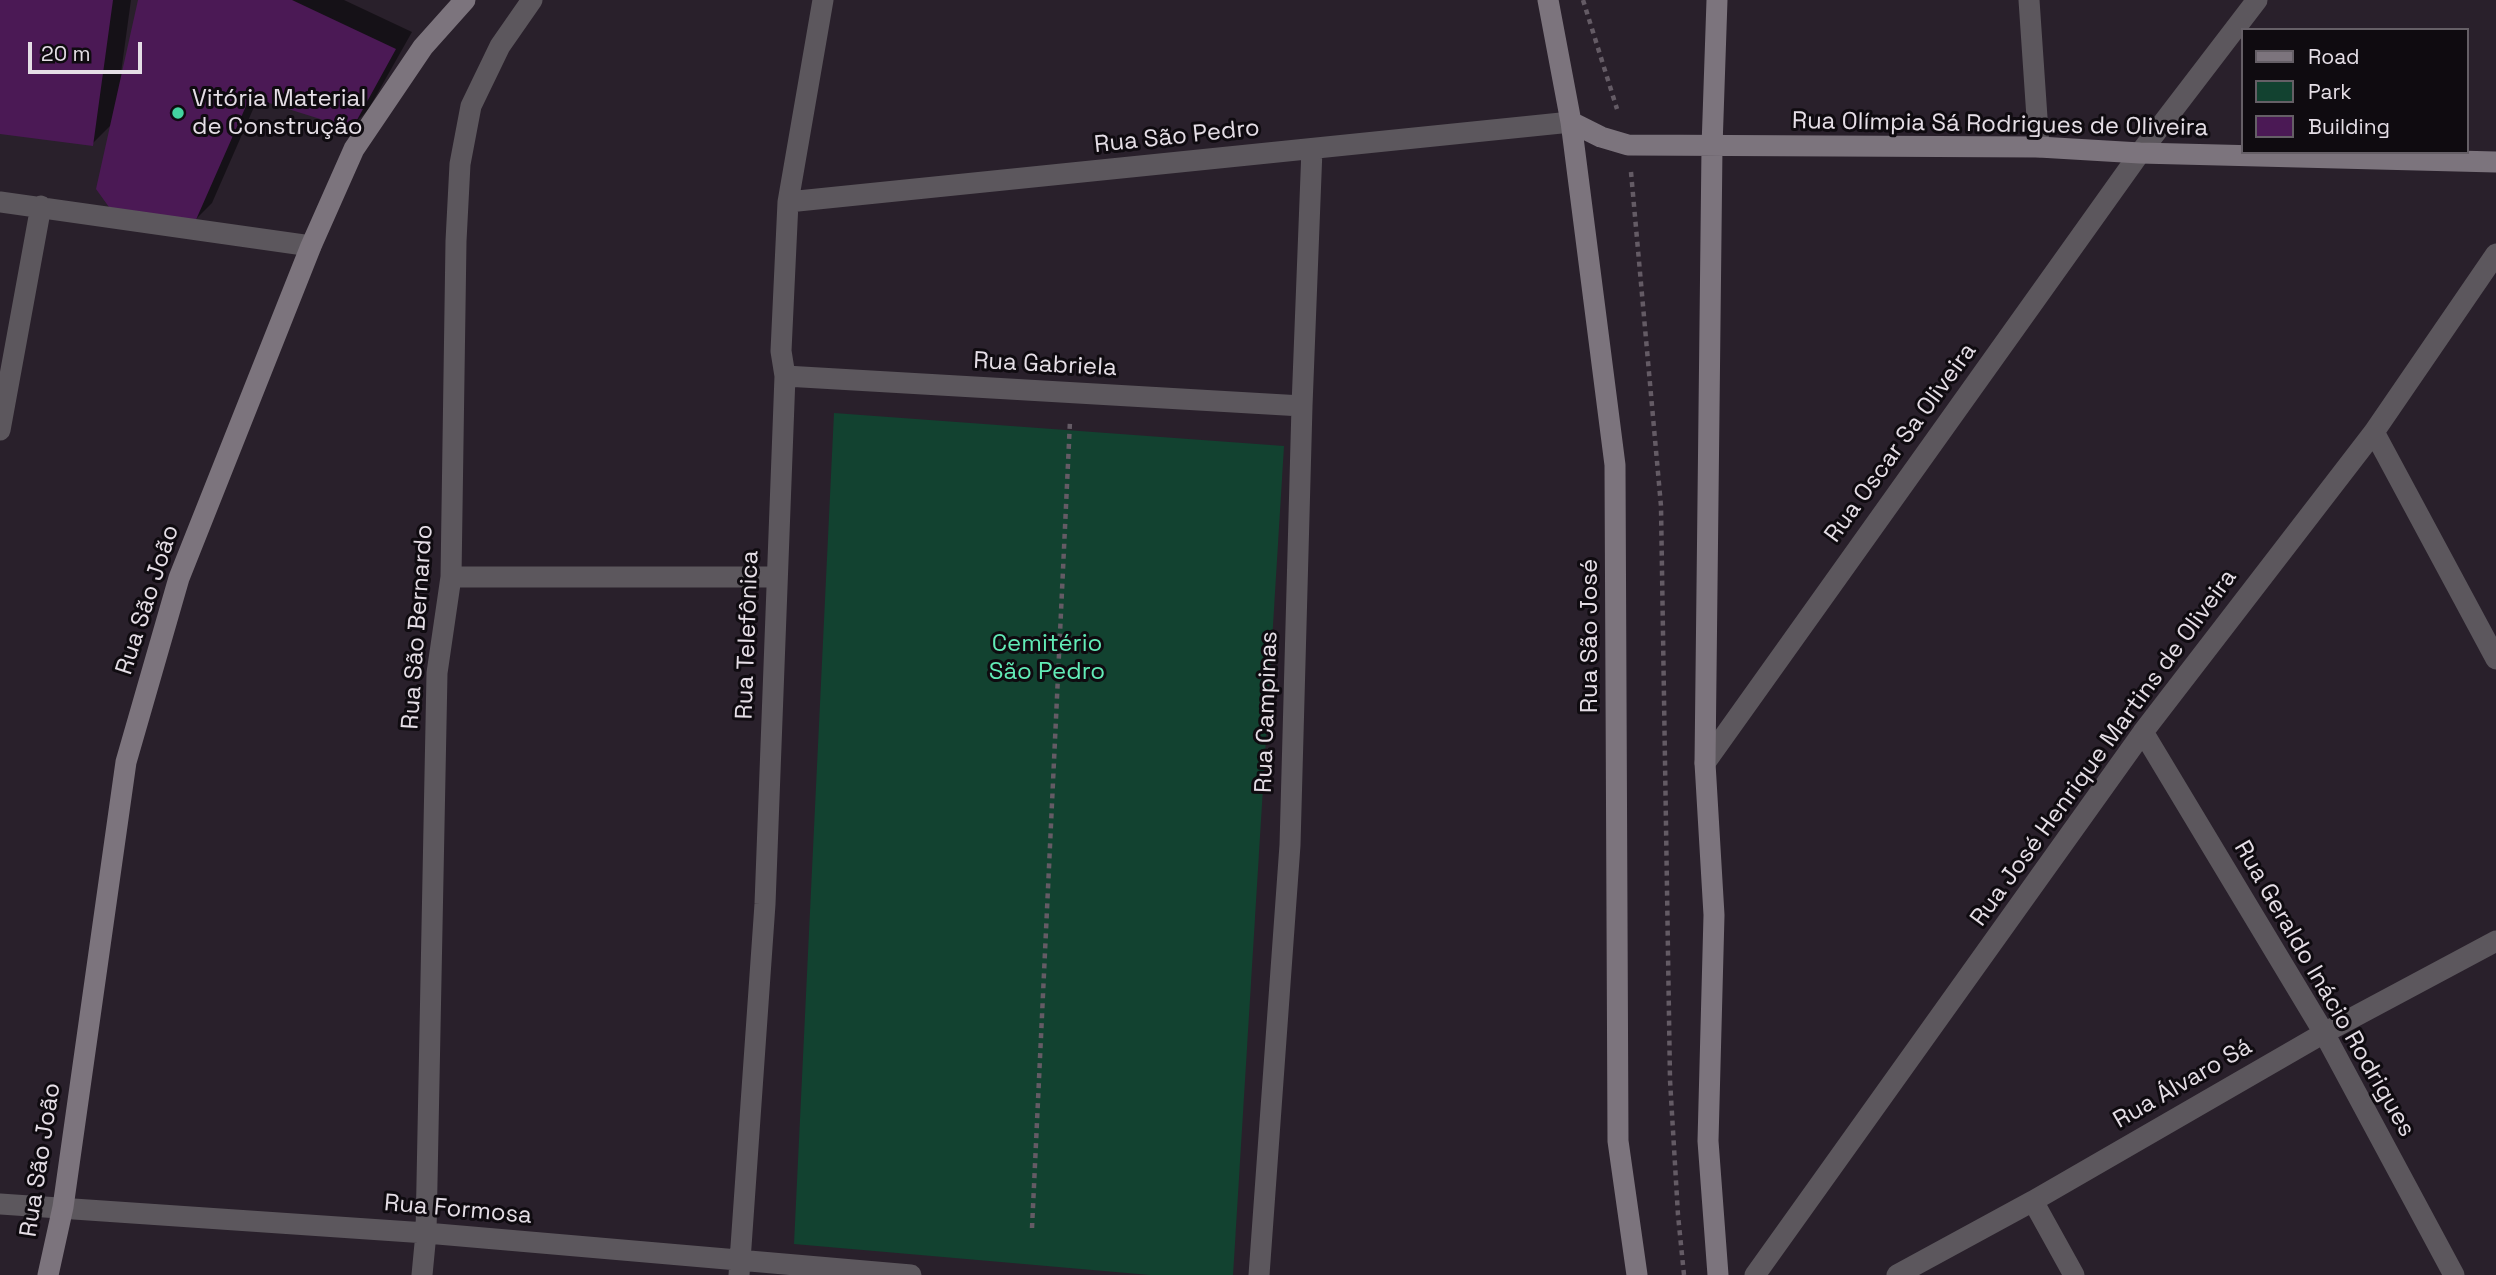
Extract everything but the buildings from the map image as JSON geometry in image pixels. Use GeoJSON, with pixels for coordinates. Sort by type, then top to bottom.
{"type":"FeatureCollection","features":[{"type":"Feature","properties":{"kind":"main road","name":"Rua São João"},"geometry":{"type":"LineString","coordinates":[[48,1275],[63,1207],[126,762],[179,578],[311,246],[354,149],[423,47],[465,0]]}},
{"type":"Feature","properties":{"kind":"main road","name":"Rua São José"},"geometry":{"type":"LineString","coordinates":[[1548,0],[1571,122],[1615,465],[1618,1141],[1637,1275]]}},
{"type":"Feature","properties":{"kind":"main road"},"geometry":{"type":"LineString","coordinates":[[1717,0],[1712,147],[1705,762],[1714,915],[1708,1140],[1718,1275]]}},
{"type":"Feature","properties":{"kind":"main road","name":"Rua Olímpia Sá Rodrigues de Oliveira"},"geometry":{"type":"LineString","coordinates":[[1571,122],[1601,137],[1628,145],[2039,147],[2140,153],[2496,162]]}},
{"type":"Feature","properties":{"kind":"street","name":"Rua São Bernardo"},"geometry":{"type":"LineString","coordinates":[[422,1275],[426,1233],[437,673],[451,577],[456,242],[460,163],[471,106],[500,46],[532,0]]}},
{"type":"Feature","properties":{"kind":"street","name":"Rua Telefônica"},"geometry":{"type":"LineString","coordinates":[[740,1268],[765,904],[785,376],[781,351],[788,202],[823,0]]}},
{"type":"Feature","properties":{"kind":"street"},"geometry":{"type":"LineString","coordinates":[[2029,0],[2039,147]]}},
{"type":"Feature","properties":{"kind":"street","name":"Rua Oscar Sa Oliveira"},"geometry":{"type":"LineString","coordinates":[[1705,762],[2140,153],[2257,0]]}},
{"type":"Feature","properties":{"kind":"street","name":"Rua São Pedro"},"geometry":{"type":"LineString","coordinates":[[788,202],[1571,122]]}},
{"type":"Feature","properties":{"kind":"street","name":"Rua Campinas"},"geometry":{"type":"LineString","coordinates":[[1259,1275],[1290,845],[1312,149]]}},
{"type":"Feature","properties":{"kind":"street"},"geometry":{"type":"LineString","coordinates":[[0,202],[311,246]]}},
{"type":"Feature","properties":{"kind":"street"},"geometry":{"type":"LineString","coordinates":[[0,430],[41,206]]}},
{"type":"Feature","properties":{"kind":"street","name":"Rua José Henrique Martins de Oliveira"},"geometry":{"type":"LineString","coordinates":[[1755,1275],[2143,732],[2374,432],[2496,254]]}},
{"type":"Feature","properties":{"kind":"street","name":"Rua Gabriela"},"geometry":{"type":"LineString","coordinates":[[785,376],[1302,406]]}},
{"type":"Feature","properties":{"kind":"street"},"geometry":{"type":"LineString","coordinates":[[2374,432],[2496,659]]}},
{"type":"Feature","properties":{"kind":"street"},"geometry":{"type":"LineString","coordinates":[[451,577],[776,577]]}},
{"type":"Feature","properties":{"kind":"street","name":"Rua Geraldo Inácio Rodrigues"},"geometry":{"type":"LineString","coordinates":[[2143,732],[2324,1033],[2454,1275]]}},
{"type":"Feature","properties":{"kind":"street","name":"Rua Álvaro Sá"},"geometry":{"type":"LineString","coordinates":[[1897,1275],[2033,1201],[2324,1033],[2496,941]]}},
{"type":"Feature","properties":{"kind":"street"},"geometry":{"type":"LineString","coordinates":[[2033,1201],[2074,1275]]}},
{"type":"Feature","properties":{"kind":"street","name":"Rua Formosa"},"geometry":{"type":"LineString","coordinates":[[0,1204],[426,1233],[740,1268],[911,1275]]}},
{"type":"Feature","properties":{"kind":"path"},"geometry":{"type":"LineString","coordinates":[[1583,0],[1628,145],[1661,506],[1670,1080],[1684,1275]]}},
{"type":"Feature","properties":{"kind":"path"},"geometry":{"type":"LineString","coordinates":[[1032,1228],[1072,393]]}},
{"type":"Feature","properties":{"kind":"green space","name":"Cemitério São Pedro"},"geometry":{"type":"Polygon","coordinates":[[[834,413],[1284,446],[1233,1275],[1150,1275],[794,1244],[834,413]]]}},
{"type":"Feature","properties":{"kind":"place","name":"Vitória Material de Construção"},"geometry":{"type":"Point","coordinates":[178,113]}}]}
